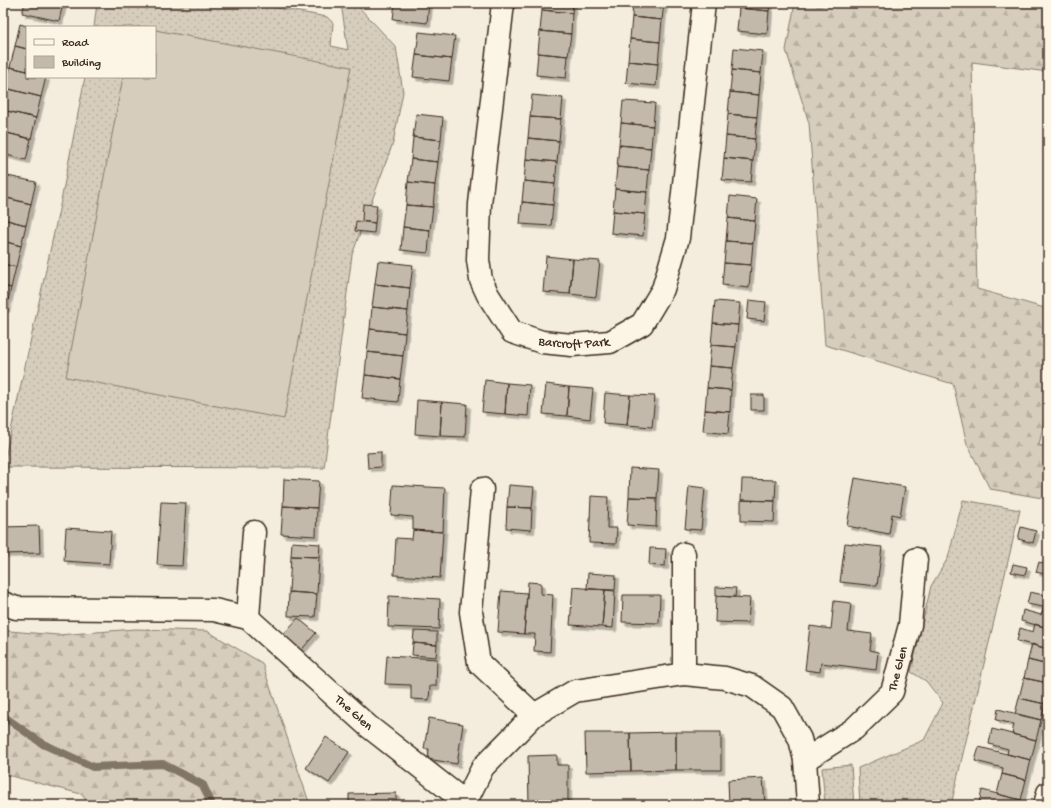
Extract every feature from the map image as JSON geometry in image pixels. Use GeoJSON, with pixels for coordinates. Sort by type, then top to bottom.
{"type":"FeatureCollection","features":[{"type":"Feature","properties":{"kind":"street","name":"Barcroft Park"},"geometry":{"type":"LineString","coordinates":[[502,3],[480,204],[478,260],[481,280],[488,295],[512,332],[542,342],[572,345],[610,342],[642,324],[664,289],[678,238],[704,3]]}},
{"type":"Feature","properties":{"kind":"street"},"geometry":{"type":"LineString","coordinates":[[482,489],[471,612],[479,663],[534,715]]}},
{"type":"Feature","properties":{"kind":"street"},"geometry":{"type":"LineString","coordinates":[[248,618],[254,532]]}},
{"type":"Feature","properties":{"kind":"street"},"geometry":{"type":"LineString","coordinates":[[684,554],[684,674]]}},
{"type":"Feature","properties":{"kind":"street","name":"The Glen"},"geometry":{"type":"LineString","coordinates":[[805,760],[854,730],[892,692],[910,625],[916,559]]}},
{"type":"Feature","properties":{"kind":"street","name":"The Glen"},"geometry":{"type":"LineString","coordinates":[[3,603],[16,608],[214,610],[248,618],[368,726],[465,803],[483,767],[534,715],[575,691],[684,674],[725,678],[752,686],[782,707],[800,739],[805,760],[808,805]]}},
{"type":"Feature","properties":{"kind":"street"},"geometry":{"type":"LineString","coordinates":[[1045,805],[1048,793]]}},
{"type":"Feature","properties":{"kind":"green space"},"geometry":{"type":"Polygon","coordinates":[[[97,3],[250,3],[327,17],[333,23],[331,46],[348,50],[341,3],[355,3],[396,47],[403,92],[393,143],[352,255],[324,468],[3,467],[62,196],[85,78],[156,78],[156,26],[94,26],[97,3]]]}},
{"type":"Feature","properties":{"kind":"green space"},"geometry":{"type":"Polygon","coordinates":[[[795,3],[900,3],[962,7],[996,3],[1048,3],[1048,72],[972,62],[977,289],[1048,309],[1048,402],[1039,445],[1048,448],[1048,499],[990,489],[967,444],[953,384],[825,345],[809,123],[786,50],[795,3]]]}},
{"type":"Feature","properties":{"kind":"green space"},"geometry":{"type":"Polygon","coordinates":[[[156,30],[351,67],[284,419],[66,377],[123,78],[156,78],[156,30]]]}},
{"type":"Feature","properties":{"kind":"green space"},"geometry":{"type":"Polygon","coordinates":[[[963,500],[1020,510],[951,805],[860,805],[858,768],[924,740],[943,703],[926,681],[911,672],[931,586],[948,558],[963,500]]]}},
{"type":"Feature","properties":{"kind":"green space"},"geometry":{"type":"Polygon","coordinates":[[[3,629],[9,631],[58,635],[135,629],[207,631],[262,663],[310,805],[90,805],[81,794],[3,774],[3,629]]]}},
{"type":"Feature","properties":{"kind":"green space"},"geometry":{"type":"Polygon","coordinates":[[[851,765],[854,805],[825,805],[822,768],[851,765]]]}},
{"type":"Feature","properties":{"kind":"building"},"geometry":{"type":"Polygon","coordinates":[[[25,3],[63,3],[59,21],[22,13],[25,3]]]}},
{"type":"Feature","properties":{"kind":"building"},"geometry":{"type":"Polygon","coordinates":[[[395,3],[429,3],[427,23],[393,19],[395,3]]]}},
{"type":"Feature","properties":{"kind":"building"},"geometry":{"type":"Polygon","coordinates":[[[543,3],[573,3],[572,13],[542,10],[543,3]]]}},
{"type":"Feature","properties":{"kind":"building"},"geometry":{"type":"Polygon","coordinates":[[[633,3],[664,3],[662,20],[632,17],[633,3]]]}},
{"type":"Feature","properties":{"kind":"building"},"geometry":{"type":"Polygon","coordinates":[[[739,3],[770,3],[769,11],[739,8],[739,3]]]}},
{"type":"Feature","properties":{"kind":"building"},"geometry":{"type":"Polygon","coordinates":[[[739,8],[769,11],[767,34],[737,31],[739,8]]]}},
{"type":"Feature","properties":{"kind":"building"},"geometry":{"type":"Polygon","coordinates":[[[542,10],[572,13],[571,34],[540,31],[542,10]]]}},
{"type":"Feature","properties":{"kind":"building"},"geometry":{"type":"Polygon","coordinates":[[[632,17],[662,20],[660,42],[630,39],[632,17]]]}},
{"type":"Feature","properties":{"kind":"building"},"geometry":{"type":"Polygon","coordinates":[[[20,24],[27,26],[26,49],[15,46],[20,24]]]}},
{"type":"Feature","properties":{"kind":"building"},"geometry":{"type":"Polygon","coordinates":[[[540,31],[571,34],[568,56],[538,53],[540,31]]]}},
{"type":"Feature","properties":{"kind":"building"},"geometry":{"type":"Polygon","coordinates":[[[419,32],[455,36],[452,59],[416,55],[419,32]]]}},
{"type":"Feature","properties":{"kind":"building"},"geometry":{"type":"Polygon","coordinates":[[[630,39],[660,42],[658,64],[628,61],[630,39]]]}},
{"type":"Feature","properties":{"kind":"building"},"geometry":{"type":"Polygon","coordinates":[[[15,46],[26,49],[26,71],[10,67],[15,46]]]}},
{"type":"Feature","properties":{"kind":"building"},"geometry":{"type":"Polygon","coordinates":[[[734,48],[763,51],[761,73],[732,70],[734,48]]]}},
{"type":"Feature","properties":{"kind":"building"},"geometry":{"type":"Polygon","coordinates":[[[538,53],[568,56],[566,78],[536,75],[538,53]]]}},
{"type":"Feature","properties":{"kind":"building"},"geometry":{"type":"Polygon","coordinates":[[[416,55],[452,59],[449,81],[413,77],[416,55]]]}},
{"type":"Feature","properties":{"kind":"building"},"geometry":{"type":"Polygon","coordinates":[[[628,61],[658,64],[656,86],[626,83],[628,61]]]}},
{"type":"Feature","properties":{"kind":"building"},"geometry":{"type":"Polygon","coordinates":[[[10,67],[26,71],[26,78],[46,78],[41,97],[5,88],[10,67]]]}},
{"type":"Feature","properties":{"kind":"building"},"geometry":{"type":"Polygon","coordinates":[[[732,70],[761,73],[759,95],[730,92],[732,70]]]}},
{"type":"Feature","properties":{"kind":"building"},"geometry":{"type":"Polygon","coordinates":[[[5,88],[41,97],[36,118],[3,110],[5,88]]]}},
{"type":"Feature","properties":{"kind":"building"},"geometry":{"type":"Polygon","coordinates":[[[730,92],[759,95],[757,117],[728,114],[730,92]]]}},
{"type":"Feature","properties":{"kind":"building"},"geometry":{"type":"Polygon","coordinates":[[[532,95],[563,98],[561,119],[530,117],[532,95]]]}},
{"type":"Feature","properties":{"kind":"building"},"geometry":{"type":"Polygon","coordinates":[[[623,101],[655,103],[653,126],[621,123],[623,101]]]}},
{"type":"Feature","properties":{"kind":"building"},"geometry":{"type":"Polygon","coordinates":[[[3,110],[36,118],[31,139],[3,132],[3,110]]]}},
{"type":"Feature","properties":{"kind":"building"},"geometry":{"type":"Polygon","coordinates":[[[416,114],[443,117],[441,140],[413,137],[416,114]]]}},
{"type":"Feature","properties":{"kind":"building"},"geometry":{"type":"Polygon","coordinates":[[[728,114],[757,117],[755,139],[726,136],[728,114]]]}},
{"type":"Feature","properties":{"kind":"building"},"geometry":{"type":"Polygon","coordinates":[[[530,117],[561,119],[559,141],[528,138],[530,117]]]}},
{"type":"Feature","properties":{"kind":"building"},"geometry":{"type":"Polygon","coordinates":[[[621,123],[653,126],[651,148],[619,145],[621,123]]]}},
{"type":"Feature","properties":{"kind":"building"},"geometry":{"type":"Polygon","coordinates":[[[3,132],[31,139],[26,160],[3,154],[3,132]]]}},
{"type":"Feature","properties":{"kind":"building"},"geometry":{"type":"Polygon","coordinates":[[[726,136],[755,139],[753,161],[724,158],[726,136]]]}},
{"type":"Feature","properties":{"kind":"building"},"geometry":{"type":"Polygon","coordinates":[[[413,137],[441,140],[438,162],[411,159],[413,137]]]}},
{"type":"Feature","properties":{"kind":"building"},"geometry":{"type":"Polygon","coordinates":[[[528,138],[559,141],[557,162],[526,159],[528,138]]]}},
{"type":"Feature","properties":{"kind":"building"},"geometry":{"type":"Polygon","coordinates":[[[619,145],[651,148],[649,170],[617,167],[619,145]]]}},
{"type":"Feature","properties":{"kind":"building"},"geometry":{"type":"Polygon","coordinates":[[[724,158],[753,161],[751,182],[722,180],[724,158]]]}},
{"type":"Feature","properties":{"kind":"building"},"geometry":{"type":"Polygon","coordinates":[[[411,159],[438,162],[435,185],[408,182],[411,159]]]}},
{"type":"Feature","properties":{"kind":"building"},"geometry":{"type":"Polygon","coordinates":[[[526,159],[557,162],[555,184],[524,181],[526,159]]]}},
{"type":"Feature","properties":{"kind":"building"},"geometry":{"type":"Polygon","coordinates":[[[617,167],[649,170],[647,192],[615,189],[617,167]]]}},
{"type":"Feature","properties":{"kind":"building"},"geometry":{"type":"Polygon","coordinates":[[[3,175],[36,182],[31,204],[3,197],[3,175]]]}},
{"type":"Feature","properties":{"kind":"building"},"geometry":{"type":"Polygon","coordinates":[[[524,181],[555,184],[553,205],[522,202],[524,181]]]}},
{"type":"Feature","properties":{"kind":"building"},"geometry":{"type":"Polygon","coordinates":[[[408,182],[435,185],[433,207],[406,205],[408,182]]]}},
{"type":"Feature","properties":{"kind":"building"},"geometry":{"type":"Polygon","coordinates":[[[615,189],[647,192],[645,214],[613,211],[615,189]]]}},
{"type":"Feature","properties":{"kind":"building"},"geometry":{"type":"Polygon","coordinates":[[[730,196],[757,199],[755,221],[728,218],[730,196]]]}},
{"type":"Feature","properties":{"kind":"building"},"geometry":{"type":"Polygon","coordinates":[[[3,197],[31,204],[26,225],[3,219],[3,197]]]}},
{"type":"Feature","properties":{"kind":"building"},"geometry":{"type":"Polygon","coordinates":[[[522,202],[553,205],[551,226],[520,224],[522,202]]]}},
{"type":"Feature","properties":{"kind":"building"},"geometry":{"type":"Polygon","coordinates":[[[363,204],[377,205],[375,223],[362,221],[363,204]]]}},
{"type":"Feature","properties":{"kind":"building"},"geometry":{"type":"Polygon","coordinates":[[[406,205],[433,207],[430,230],[403,227],[406,205]]]}},
{"type":"Feature","properties":{"kind":"building"},"geometry":{"type":"Polygon","coordinates":[[[613,211],[645,214],[643,236],[611,233],[613,211]]]}},
{"type":"Feature","properties":{"kind":"building"},"geometry":{"type":"Polygon","coordinates":[[[728,218],[755,221],[753,243],[726,241],[728,218]]]}},
{"type":"Feature","properties":{"kind":"building"},"geometry":{"type":"Polygon","coordinates":[[[3,219],[26,225],[21,246],[3,241],[3,219]]]}},
{"type":"Feature","properties":{"kind":"building"},"geometry":{"type":"Polygon","coordinates":[[[356,221],[375,223],[374,233],[355,231],[356,221]]]}},
{"type":"Feature","properties":{"kind":"building"},"geometry":{"type":"Polygon","coordinates":[[[403,227],[430,230],[428,253],[401,250],[403,227]]]}},
{"type":"Feature","properties":{"kind":"building"},"geometry":{"type":"Polygon","coordinates":[[[3,241],[21,246],[16,267],[3,264],[3,241]]]}},
{"type":"Feature","properties":{"kind":"building"},"geometry":{"type":"Polygon","coordinates":[[[726,241],[753,243],[751,265],[724,263],[726,241]]]}},
{"type":"Feature","properties":{"kind":"building"},"geometry":{"type":"Polygon","coordinates":[[[546,256],[573,259],[570,294],[543,292],[546,256]]]}},
{"type":"Feature","properties":{"kind":"building"},"geometry":{"type":"Polygon","coordinates":[[[573,259],[600,261],[596,297],[570,294],[573,259]]]}},
{"type":"Feature","properties":{"kind":"building"},"geometry":{"type":"Polygon","coordinates":[[[378,261],[413,265],[410,288],[375,284],[378,261]]]}},
{"type":"Feature","properties":{"kind":"building"},"geometry":{"type":"Polygon","coordinates":[[[724,263],[751,265],[749,288],[722,285],[724,263]]]}},
{"type":"Feature","properties":{"kind":"building"},"geometry":{"type":"Polygon","coordinates":[[[3,264],[16,267],[11,288],[3,286],[3,264]]]}},
{"type":"Feature","properties":{"kind":"building"},"geometry":{"type":"Polygon","coordinates":[[[375,284],[410,288],[408,311],[372,307],[375,284]]]}},
{"type":"Feature","properties":{"kind":"building"},"geometry":{"type":"Polygon","coordinates":[[[3,286],[11,288],[6,309],[3,308],[3,286]]]}},
{"type":"Feature","properties":{"kind":"building"},"geometry":{"type":"Polygon","coordinates":[[[749,300],[766,302],[764,321],[747,319],[749,300]]]}},
{"type":"Feature","properties":{"kind":"building"},"geometry":{"type":"Polygon","coordinates":[[[715,301],[740,303],[738,325],[713,323],[715,301]]]}},
{"type":"Feature","properties":{"kind":"building"},"geometry":{"type":"Polygon","coordinates":[[[372,307],[408,311],[405,333],[370,329],[372,307]]]}},
{"type":"Feature","properties":{"kind":"building"},"geometry":{"type":"Polygon","coordinates":[[[713,323],[738,325],[736,347],[711,345],[713,323]]]}},
{"type":"Feature","properties":{"kind":"building"},"geometry":{"type":"Polygon","coordinates":[[[370,329],[405,333],[403,356],[367,352],[370,329]]]}},
{"type":"Feature","properties":{"kind":"building"},"geometry":{"type":"Polygon","coordinates":[[[711,345],[736,347],[733,368],[709,366],[711,345]]]}},
{"type":"Feature","properties":{"kind":"building"},"geometry":{"type":"Polygon","coordinates":[[[367,352],[403,356],[400,379],[365,375],[367,352]]]}},
{"type":"Feature","properties":{"kind":"building"},"geometry":{"type":"Polygon","coordinates":[[[709,366],[733,368],[731,390],[707,388],[709,366]]]}},
{"type":"Feature","properties":{"kind":"building"},"geometry":{"type":"Polygon","coordinates":[[[365,375],[400,379],[398,402],[362,398],[365,375]]]}},
{"type":"Feature","properties":{"kind":"building"},"geometry":{"type":"Polygon","coordinates":[[[485,380],[507,383],[505,414],[482,412],[485,380]]]}},
{"type":"Feature","properties":{"kind":"building"},"geometry":{"type":"Polygon","coordinates":[[[507,383],[530,385],[528,416],[505,414],[507,383]]]}},
{"type":"Feature","properties":{"kind":"building"},"geometry":{"type":"Polygon","coordinates":[[[546,384],[569,387],[567,416],[543,414],[546,384]]]}},
{"type":"Feature","properties":{"kind":"building"},"geometry":{"type":"Polygon","coordinates":[[[569,387],[593,389],[590,419],[567,416],[569,387]]]}},
{"type":"Feature","properties":{"kind":"building"},"geometry":{"type":"Polygon","coordinates":[[[707,388],[731,390],[730,412],[705,410],[707,388]]]}},
{"type":"Feature","properties":{"kind":"building"},"geometry":{"type":"Polygon","coordinates":[[[605,393],[630,395],[627,425],[603,423],[605,393]]]}},
{"type":"Feature","properties":{"kind":"building"},"geometry":{"type":"Polygon","coordinates":[[[630,395],[655,396],[652,427],[627,425],[630,395]]]}},
{"type":"Feature","properties":{"kind":"building"},"geometry":{"type":"Polygon","coordinates":[[[751,395],[764,395],[764,410],[751,410],[751,395]]]}},
{"type":"Feature","properties":{"kind":"building"},"geometry":{"type":"Polygon","coordinates":[[[417,400],[442,402],[440,436],[415,434],[417,400]]]}},
{"type":"Feature","properties":{"kind":"building"},"geometry":{"type":"Polygon","coordinates":[[[442,402],[467,404],[465,437],[440,436],[442,402]]]}},
{"type":"Feature","properties":{"kind":"building"},"geometry":{"type":"Polygon","coordinates":[[[705,410],[730,412],[728,434],[703,431],[705,410]]]}},
{"type":"Feature","properties":{"kind":"building"},"geometry":{"type":"Polygon","coordinates":[[[381,452],[381,467],[368,468],[367,453],[381,452]]]}},
{"type":"Feature","properties":{"kind":"building"},"geometry":{"type":"Polygon","coordinates":[[[630,468],[659,470],[657,498],[629,497],[630,468]]]}},
{"type":"Feature","properties":{"kind":"building"},"geometry":{"type":"Polygon","coordinates":[[[855,478],[905,487],[900,516],[892,514],[889,534],[847,526],[855,478]]]}},
{"type":"Feature","properties":{"kind":"building"},"geometry":{"type":"Polygon","coordinates":[[[284,479],[319,481],[317,508],[283,506],[284,479]]]}},
{"type":"Feature","properties":{"kind":"building"},"geometry":{"type":"Polygon","coordinates":[[[742,479],[776,480],[775,501],[741,500],[742,479]]]}},
{"type":"Feature","properties":{"kind":"building"},"geometry":{"type":"Polygon","coordinates":[[[393,485],[445,488],[443,532],[413,530],[413,517],[391,515],[393,485]]]}},
{"type":"Feature","properties":{"kind":"building"},"geometry":{"type":"Polygon","coordinates":[[[509,485],[534,487],[532,508],[507,507],[509,485]]]}},
{"type":"Feature","properties":{"kind":"building"},"geometry":{"type":"Polygon","coordinates":[[[689,486],[705,488],[701,530],[685,529],[689,486]]]}},
{"type":"Feature","properties":{"kind":"building"},"geometry":{"type":"Polygon","coordinates":[[[591,496],[608,497],[607,528],[617,528],[616,544],[589,543],[591,496]]]}},
{"type":"Feature","properties":{"kind":"building"},"geometry":{"type":"Polygon","coordinates":[[[629,497],[657,498],[656,527],[627,525],[629,497]]]}},
{"type":"Feature","properties":{"kind":"building"},"geometry":{"type":"Polygon","coordinates":[[[741,500],[775,501],[774,522],[741,521],[741,500]]]}},
{"type":"Feature","properties":{"kind":"building"},"geometry":{"type":"Polygon","coordinates":[[[161,502],[186,503],[182,566],[157,565],[161,502]]]}},
{"type":"Feature","properties":{"kind":"building"},"geometry":{"type":"Polygon","coordinates":[[[283,506],[317,508],[316,536],[281,534],[283,506]]]}},
{"type":"Feature","properties":{"kind":"building"},"geometry":{"type":"Polygon","coordinates":[[[507,507],[532,508],[531,530],[506,528],[507,507]]]}},
{"type":"Feature","properties":{"kind":"building"},"geometry":{"type":"Polygon","coordinates":[[[39,526],[40,553],[3,554],[3,527],[39,526]]]}},
{"type":"Feature","properties":{"kind":"building"},"geometry":{"type":"Polygon","coordinates":[[[1021,527],[1036,531],[1033,543],[1018,539],[1021,527]]]}},
{"type":"Feature","properties":{"kind":"building"},"geometry":{"type":"Polygon","coordinates":[[[66,528],[111,531],[109,564],[64,561],[66,528]]]}},
{"type":"Feature","properties":{"kind":"building"},"geometry":{"type":"Polygon","coordinates":[[[413,530],[443,532],[440,578],[394,575],[396,538],[412,539],[413,530]]]}},
{"type":"Feature","properties":{"kind":"building"},"geometry":{"type":"Polygon","coordinates":[[[292,542],[320,544],[319,557],[291,556],[292,542]]]}},
{"type":"Feature","properties":{"kind":"building"},"geometry":{"type":"Polygon","coordinates":[[[845,543],[882,547],[877,586],[840,582],[845,543]]]}},
{"type":"Feature","properties":{"kind":"building"},"geometry":{"type":"Polygon","coordinates":[[[650,548],[666,549],[665,566],[649,565],[650,548]]]}},
{"type":"Feature","properties":{"kind":"building"},"geometry":{"type":"Polygon","coordinates":[[[291,556],[319,557],[317,594],[289,592],[291,556]]]}},
{"type":"Feature","properties":{"kind":"building"},"geometry":{"type":"Polygon","coordinates":[[[1039,562],[1048,565],[1048,575],[1036,572],[1039,562]]]}},
{"type":"Feature","properties":{"kind":"building"},"geometry":{"type":"Polygon","coordinates":[[[1013,564],[1027,567],[1025,575],[1011,572],[1013,564]]]}},
{"type":"Feature","properties":{"kind":"building"},"geometry":{"type":"Polygon","coordinates":[[[588,573],[616,575],[615,590],[587,589],[588,573]]]}},
{"type":"Feature","properties":{"kind":"building"},"geometry":{"type":"Polygon","coordinates":[[[528,582],[541,583],[541,594],[553,595],[550,652],[534,651],[535,634],[524,634],[528,582]]]}},
{"type":"Feature","properties":{"kind":"building"},"geometry":{"type":"Polygon","coordinates":[[[573,587],[605,590],[602,627],[570,625],[573,587]]]}},
{"type":"Feature","properties":{"kind":"building"},"geometry":{"type":"Polygon","coordinates":[[[716,587],[736,588],[735,597],[716,596],[716,587]]]}},
{"type":"Feature","properties":{"kind":"building"},"geometry":{"type":"Polygon","coordinates":[[[605,590],[615,591],[613,628],[602,627],[605,590]]]}},
{"type":"Feature","properties":{"kind":"building"},"geometry":{"type":"Polygon","coordinates":[[[501,591],[527,593],[524,634],[498,632],[501,591]]]}},
{"type":"Feature","properties":{"kind":"building"},"geometry":{"type":"Polygon","coordinates":[[[289,592],[317,594],[315,617],[288,616],[289,592]]]}},
{"type":"Feature","properties":{"kind":"building"},"geometry":{"type":"Polygon","coordinates":[[[1030,592],[1048,596],[1048,611],[1043,610],[1043,607],[1027,604],[1030,592]]]}},
{"type":"Feature","properties":{"kind":"building"},"geometry":{"type":"Polygon","coordinates":[[[623,595],[660,595],[659,623],[622,622],[623,595]]]}},
{"type":"Feature","properties":{"kind":"building"},"geometry":{"type":"Polygon","coordinates":[[[389,596],[440,599],[439,629],[388,627],[389,596]]]}},
{"type":"Feature","properties":{"kind":"building"},"geometry":{"type":"Polygon","coordinates":[[[716,596],[750,598],[748,623],[715,622],[716,596]]]}},
{"type":"Feature","properties":{"kind":"building"},"geometry":{"type":"Polygon","coordinates":[[[834,601],[851,603],[848,631],[872,634],[870,650],[878,652],[876,670],[821,663],[820,672],[805,670],[810,626],[831,629],[834,601]]]}},
{"type":"Feature","properties":{"kind":"building"},"geometry":{"type":"Polygon","coordinates":[[[1023,610],[1041,615],[1043,610],[1048,611],[1048,628],[1021,621],[1023,610]]]}},
{"type":"Feature","properties":{"kind":"building"},"geometry":{"type":"Polygon","coordinates":[[[298,618],[316,633],[298,654],[280,638],[298,618]]]}},
{"type":"Feature","properties":{"kind":"building"},"geometry":{"type":"Polygon","coordinates":[[[1035,624],[1048,628],[1048,649],[1017,641],[1020,628],[1033,632],[1035,624]]]}},
{"type":"Feature","properties":{"kind":"building"},"geometry":{"type":"Polygon","coordinates":[[[414,631],[437,632],[437,645],[413,643],[414,631]]]}},
{"type":"Feature","properties":{"kind":"building"},"geometry":{"type":"Polygon","coordinates":[[[413,643],[437,645],[436,657],[412,655],[413,643]]]}},
{"type":"Feature","properties":{"kind":"building"},"geometry":{"type":"Polygon","coordinates":[[[1032,644],[1048,649],[1048,665],[1028,660],[1032,644]]]}},
{"type":"Feature","properties":{"kind":"building"},"geometry":{"type":"Polygon","coordinates":[[[387,656],[437,659],[436,686],[430,686],[429,700],[411,699],[411,685],[385,684],[387,656]]]}},
{"type":"Feature","properties":{"kind":"building"},"geometry":{"type":"Polygon","coordinates":[[[1028,660],[1048,665],[1048,683],[1024,678],[1028,660]]]}},
{"type":"Feature","properties":{"kind":"building"},"geometry":{"type":"Polygon","coordinates":[[[1024,678],[1048,683],[1045,704],[1019,698],[1024,678]]]}},
{"type":"Feature","properties":{"kind":"building"},"geometry":{"type":"Polygon","coordinates":[[[1019,698],[1045,704],[1041,720],[1015,714],[1019,698]]]}},
{"type":"Feature","properties":{"kind":"building"},"geometry":{"type":"Polygon","coordinates":[[[998,709],[1041,720],[1036,740],[1012,734],[1014,724],[996,720],[998,709]]]}},
{"type":"Feature","properties":{"kind":"building"},"geometry":{"type":"Polygon","coordinates":[[[429,718],[463,724],[457,764],[428,759],[429,749],[424,749],[429,718]]]}},
{"type":"Feature","properties":{"kind":"building"},"geometry":{"type":"Polygon","coordinates":[[[992,729],[1036,740],[1031,760],[1007,754],[1008,749],[989,744],[992,729]]]}},
{"type":"Feature","properties":{"kind":"building"},"geometry":{"type":"Polygon","coordinates":[[[676,732],[721,732],[721,770],[676,770],[676,732]]]}},
{"type":"Feature","properties":{"kind":"building"},"geometry":{"type":"Polygon","coordinates":[[[676,732],[676,770],[631,771],[630,733],[676,732]]]}},
{"type":"Feature","properties":{"kind":"building"},"geometry":{"type":"Polygon","coordinates":[[[585,733],[630,733],[631,771],[586,772],[585,733]]]}},
{"type":"Feature","properties":{"kind":"building"},"geometry":{"type":"Polygon","coordinates":[[[326,737],[349,752],[329,783],[306,768],[326,737]]]}},
{"type":"Feature","properties":{"kind":"building"},"geometry":{"type":"Polygon","coordinates":[[[979,747],[1031,760],[1026,780],[1002,774],[1003,768],[975,761],[979,747]]]}},
{"type":"Feature","properties":{"kind":"building"},"geometry":{"type":"Polygon","coordinates":[[[557,755],[557,765],[568,765],[568,805],[529,805],[528,756],[557,755]]]}},
{"type":"Feature","properties":{"kind":"building"},"geometry":{"type":"Polygon","coordinates":[[[1002,774],[1026,780],[1021,800],[997,794],[1002,774]]]}},
{"type":"Feature","properties":{"kind":"building"},"geometry":{"type":"Polygon","coordinates":[[[763,778],[765,805],[729,805],[728,780],[763,778]]]}},
{"type":"Feature","properties":{"kind":"building"},"geometry":{"type":"Polygon","coordinates":[[[982,790],[1021,800],[1020,805],[986,805],[979,803],[982,790]]]}},
{"type":"Feature","properties":{"kind":"building"},"geometry":{"type":"Polygon","coordinates":[[[396,793],[396,805],[349,805],[349,794],[396,793]]]}},
{"type":"Feature","properties":{"kind":"waterway"},"geometry":{"type":"LineString","coordinates":[[3,716],[43,744],[93,767],[163,764],[203,785],[212,805]]}}]}
